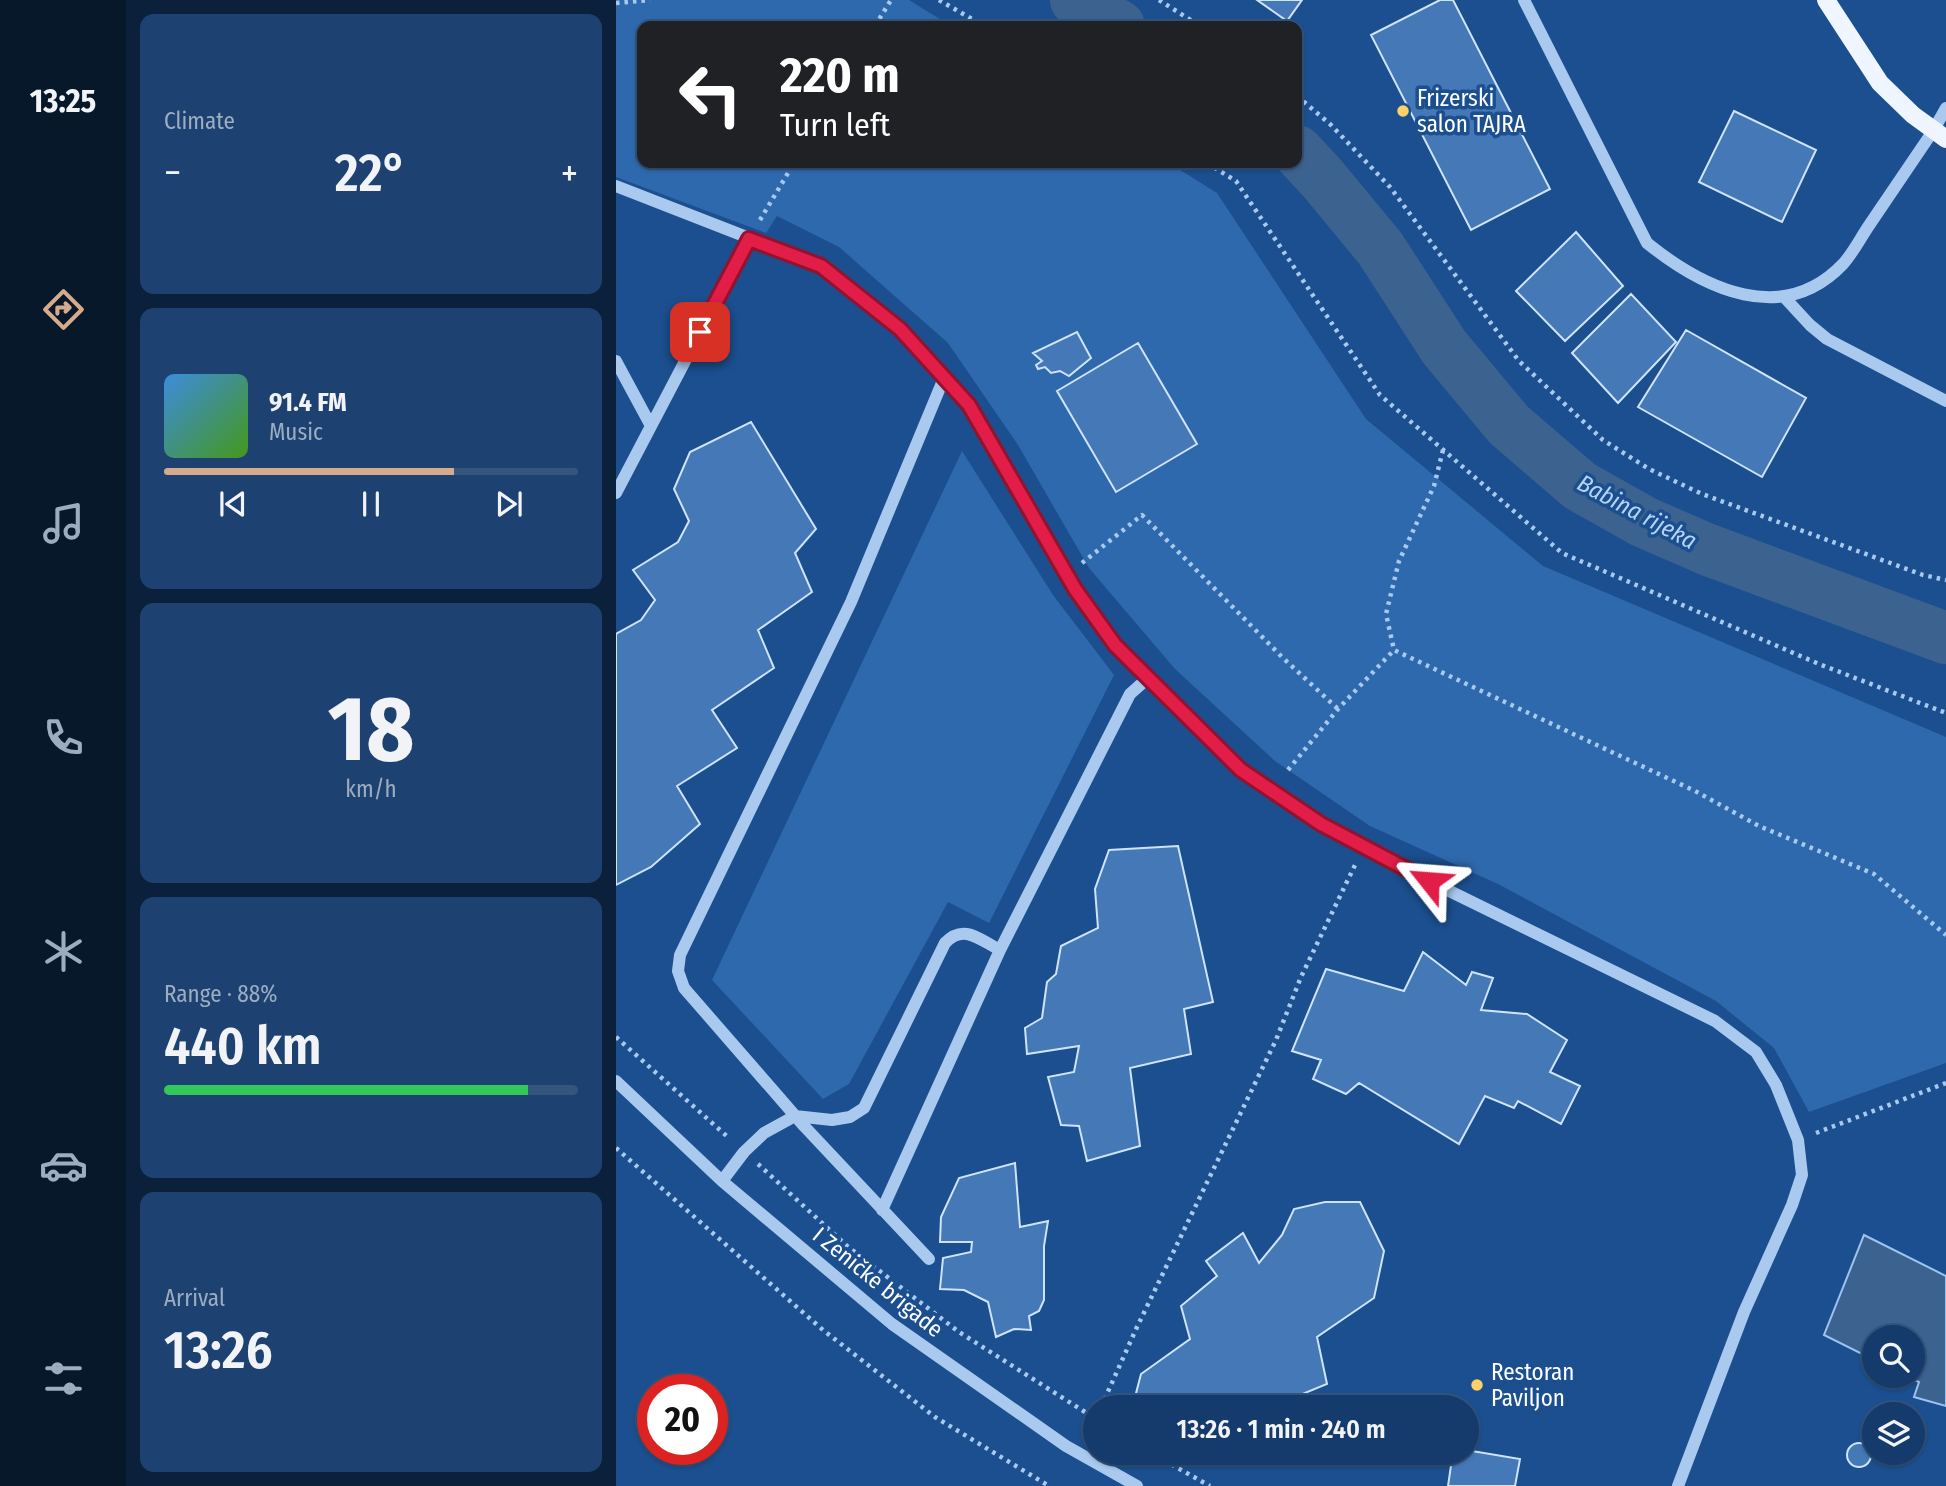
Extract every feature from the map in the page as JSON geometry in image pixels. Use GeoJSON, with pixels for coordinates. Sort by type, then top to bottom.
{"type":"FeatureCollection","features":[{"type":"Feature","properties":{"kind":"main road"},"geometry":{"type":"LineString","coordinates":[[1826,0],[1881,83],[1940,135]]}},
{"type":"Feature","properties":{"kind":"street"},"geometry":{"type":"LineString","coordinates":[[1524,0],[1647,243],[1675,266],[1710,284],[1750,296],[1785,298],[1816,286],[1843,263],[1940,135],[1946,108]]}},
{"type":"Feature","properties":{"kind":"street"},"geometry":{"type":"LineString","coordinates":[[616,186],[821,266],[900,329],[969,405],[1067,575],[1115,645],[1241,770],[1321,824],[1429,881],[1715,1021],[1756,1052],[1776,1085],[1798,1140],[1802,1175],[1792,1205],[1744,1312],[1678,1486]]}},
{"type":"Feature","properties":{"kind":"street"},"geometry":{"type":"LineString","coordinates":[[616,493],[749,239]]}},
{"type":"Feature","properties":{"kind":"street"},"geometry":{"type":"LineString","coordinates":[[1785,298],[1805,320],[1828,339],[1946,401]]}},
{"type":"Feature","properties":{"kind":"street"},"geometry":{"type":"LineString","coordinates":[[616,361],[651,426]]}},
{"type":"Feature","properties":{"kind":"street"},"geometry":{"type":"LineString","coordinates":[[929,1259],[795,1116],[684,988],[678,971],[681,955],[851,602],[944,378]]}},
{"type":"Feature","properties":{"kind":"street"},"geometry":{"type":"LineString","coordinates":[[882,1210],[1000,950],[1130,694],[1148,678]]}},
{"type":"Feature","properties":{"kind":"street"},"geometry":{"type":"LineString","coordinates":[[722,1181],[744,1152],[764,1133],[795,1116],[832,1120],[850,1117],[864,1108],[945,943],[953,934],[964,932],[1000,950]]}},
{"type":"Feature","properties":{"kind":"street","name":"I Zeničke brigade"},"geometry":{"type":"LineString","coordinates":[[616,1082],[722,1181],[892,1324],[1066,1446],[1137,1486]]}},
{"type":"Feature","properties":{"kind":"path"},"geometry":{"type":"LineString","coordinates":[[616,3],[650,0]]}},
{"type":"Feature","properties":{"kind":"path"},"geometry":{"type":"LineString","coordinates":[[879,21],[891,0]]}},
{"type":"Feature","properties":{"kind":"path"},"geometry":{"type":"LineString","coordinates":[[939,0],[975,21]]}},
{"type":"Feature","properties":{"kind":"path"},"geometry":{"type":"LineString","coordinates":[[1159,0],[1192,21]]}},
{"type":"Feature","properties":{"kind":"path"},"geometry":{"type":"LineString","coordinates":[[1302,100],[1331,125],[1390,187],[1519,361],[1603,440],[1649,469],[1702,494],[1923,575],[1946,580]]}},
{"type":"Feature","properties":{"kind":"path"},"geometry":{"type":"LineString","coordinates":[[749,239],[791,168]]}},
{"type":"Feature","properties":{"kind":"path"},"geometry":{"type":"LineString","coordinates":[[1215,168],[1236,181],[1380,395],[1562,553],[1819,664],[1946,713]]}},
{"type":"Feature","properties":{"kind":"path"},"geometry":{"type":"LineString","coordinates":[[1394,650],[1386,614],[1399,562],[1434,486],[1443,450]]}},
{"type":"Feature","properties":{"kind":"path"},"geometry":{"type":"LineString","coordinates":[[1067,575],[1142,515],[1283,658],[1339,709]]}},
{"type":"Feature","properties":{"kind":"path"},"geometry":{"type":"LineString","coordinates":[[1288,770],[1339,709],[1394,650]]}},
{"type":"Feature","properties":{"kind":"path"},"geometry":{"type":"LineString","coordinates":[[1394,650],[1695,791],[1759,826],[1874,874],[1946,935]]}},
{"type":"Feature","properties":{"kind":"path"},"geometry":{"type":"LineString","coordinates":[[1106,1395],[1276,1040],[1301,977],[1364,847]]}},
{"type":"Feature","properties":{"kind":"path"},"geometry":{"type":"LineString","coordinates":[[616,1037],[848,1246],[959,1332],[1083,1411]]}},
{"type":"Feature","properties":{"kind":"path"},"geometry":{"type":"LineString","coordinates":[[1798,1140],[1946,1083]]}},
{"type":"Feature","properties":{"kind":"path"},"geometry":{"type":"LineString","coordinates":[[616,1147],[823,1330],[935,1417],[1049,1486]]}},
{"type":"Feature","properties":{"kind":"path"},"geometry":{"type":"LineString","coordinates":[[1172,1465],[1210,1486]]}},
{"type":"Feature","properties":{"kind":"shaded area"},"geometry":{"type":"Polygon","coordinates":[[[616,0],[909,0],[943,21],[637,21],[637,168],[1177,168],[1217,193],[1366,419],[1543,566],[1946,737],[1946,1063],[1809,1112],[1774,1048],[1716,1001],[1498,884],[1370,826],[1275,761],[1175,669],[1089,568],[1018,445],[948,343],[839,247],[777,216],[766,233],[616,177],[616,0]]]}},
{"type":"Feature","properties":{"kind":"shaded area"},"geometry":{"type":"Polygon","coordinates":[[[962,451],[1053,595],[1114,675],[989,923],[948,902],[849,1084],[823,1099],[712,980],[962,451]]]}},
{"type":"Feature","properties":{"kind":"shaded area"},"geometry":{"type":"Polygon","coordinates":[[[1864,1235],[1946,1276],[1946,1406],[1914,1397],[1917,1388],[1925,1388],[1925,1325],[1862,1325],[1862,1354],[1824,1335],[1864,1235]]]}},
{"type":"Feature","properties":{"kind":"building"},"geometry":{"type":"Polygon","coordinates":[[[1257,0],[1302,0],[1287,21],[1257,0]]]}},
{"type":"Feature","properties":{"kind":"building"},"geometry":{"type":"Polygon","coordinates":[[[1440,0],[1453,0],[1550,189],[1471,230],[1371,35],[1440,0]]]}},
{"type":"Feature","properties":{"kind":"building"},"geometry":{"type":"Polygon","coordinates":[[[1734,111],[1816,150],[1782,222],[1699,182],[1734,111]]]}},
{"type":"Feature","properties":{"kind":"building"},"geometry":{"type":"Polygon","coordinates":[[[1576,232],[1623,286],[1565,341],[1516,291],[1576,232]]]}},
{"type":"Feature","properties":{"kind":"building"},"geometry":{"type":"Polygon","coordinates":[[[1631,294],[1676,342],[1618,403],[1572,353],[1631,294]]]}},
{"type":"Feature","properties":{"kind":"building"},"geometry":{"type":"Polygon","coordinates":[[[1686,330],[1806,398],[1762,477],[1638,407],[1686,330]]]}},
{"type":"Feature","properties":{"kind":"building"},"geometry":{"type":"Polygon","coordinates":[[[1077,332],[1091,358],[1069,376],[1060,371],[1051,373],[1045,367],[1038,369],[1036,365],[1042,361],[1033,353],[1077,332]]]}},
{"type":"Feature","properties":{"kind":"building"},"geometry":{"type":"Polygon","coordinates":[[[1138,343],[1197,444],[1116,492],[1057,391],[1138,343]]]}},
{"type":"Feature","properties":{"kind":"building"},"geometry":{"type":"Polygon","coordinates":[[[751,422],[816,529],[795,553],[812,592],[758,630],[774,668],[712,710],[737,748],[677,786],[700,824],[651,867],[616,885],[616,634],[641,620],[655,600],[633,570],[678,542],[689,521],[674,489],[690,452],[751,422]]]}},
{"type":"Feature","properties":{"kind":"building"},"geometry":{"type":"Polygon","coordinates":[[[1178,846],[1213,1002],[1184,1009],[1191,1054],[1130,1068],[1140,1146],[1087,1161],[1079,1126],[1061,1125],[1048,1077],[1074,1072],[1079,1046],[1027,1054],[1025,1028],[1042,1018],[1047,982],[1056,974],[1061,946],[1098,928],[1095,889],[1109,850],[1178,846]]]}},
{"type":"Feature","properties":{"kind":"building"},"geometry":{"type":"Polygon","coordinates":[[[1423,952],[1466,985],[1472,972],[1493,978],[1481,1010],[1527,1014],[1567,1040],[1550,1072],[1580,1086],[1561,1124],[1518,1101],[1514,1108],[1485,1096],[1459,1144],[1359,1083],[1346,1094],[1313,1079],[1321,1060],[1292,1051],[1326,969],[1404,991],[1423,952]]]}},
{"type":"Feature","properties":{"kind":"building"},"geometry":{"type":"Polygon","coordinates":[[[1015,1163],[1020,1227],[1048,1221],[1044,1246],[1044,1300],[1039,1311],[1029,1316],[1031,1330],[1014,1329],[996,1337],[988,1302],[964,1290],[940,1289],[943,1258],[971,1252],[972,1242],[940,1242],[941,1217],[959,1178],[1015,1163]]]}},
{"type":"Feature","properties":{"kind":"building"},"geometry":{"type":"Polygon","coordinates":[[[1325,1202],[1360,1202],[1384,1251],[1374,1298],[1317,1337],[1327,1384],[1300,1395],[1136,1395],[1141,1374],[1190,1339],[1181,1306],[1217,1276],[1206,1261],[1243,1233],[1259,1263],[1282,1235],[1294,1209],[1325,1202]]]}},
{"type":"Feature","properties":{"kind":"building"},"geometry":{"type":"Polygon","coordinates":[[[1862,1444],[1862,1465],[1866,1465],[1859,1467],[1850,1464],[1847,1455],[1850,1446],[1862,1444]]]}},
{"type":"Feature","properties":{"kind":"building"},"geometry":{"type":"Polygon","coordinates":[[[1479,1452],[1520,1459],[1515,1486],[1448,1486],[1451,1465],[1479,1465],[1479,1452]]]}},
{"type":"Feature","properties":{"kind":"waterway","name":"Babina rijeka"},"geometry":{"type":"LineString","coordinates":[[1076,0],[1111,21]]}},
{"type":"Feature","properties":{"kind":"waterway","name":"Babina rijeka"},"geometry":{"type":"LineString","coordinates":[[1302,156],[1380,248],[1444,347],[1509,425],[1580,486],[1644,522],[1706,549],[1946,638]]}},
{"type":"Feature","properties":{"kind":"place","name":"Frizerski salon TAJRA"},"geometry":{"type":"Point","coordinates":[1403,111]}},
{"type":"Feature","properties":{"kind":"place","name":"Restoran Paviljon"},"geometry":{"type":"Point","coordinates":[1477,1385]}},
{"type":"Feature","properties":{"kind":"route"},"geometry":{"type":"LineString","coordinates":[[700,332],[749,239],[821,266],[900,329],[969,405],[1075,589],[1115,645],[1241,770],[1321,824],[1429,881]]}}]}
